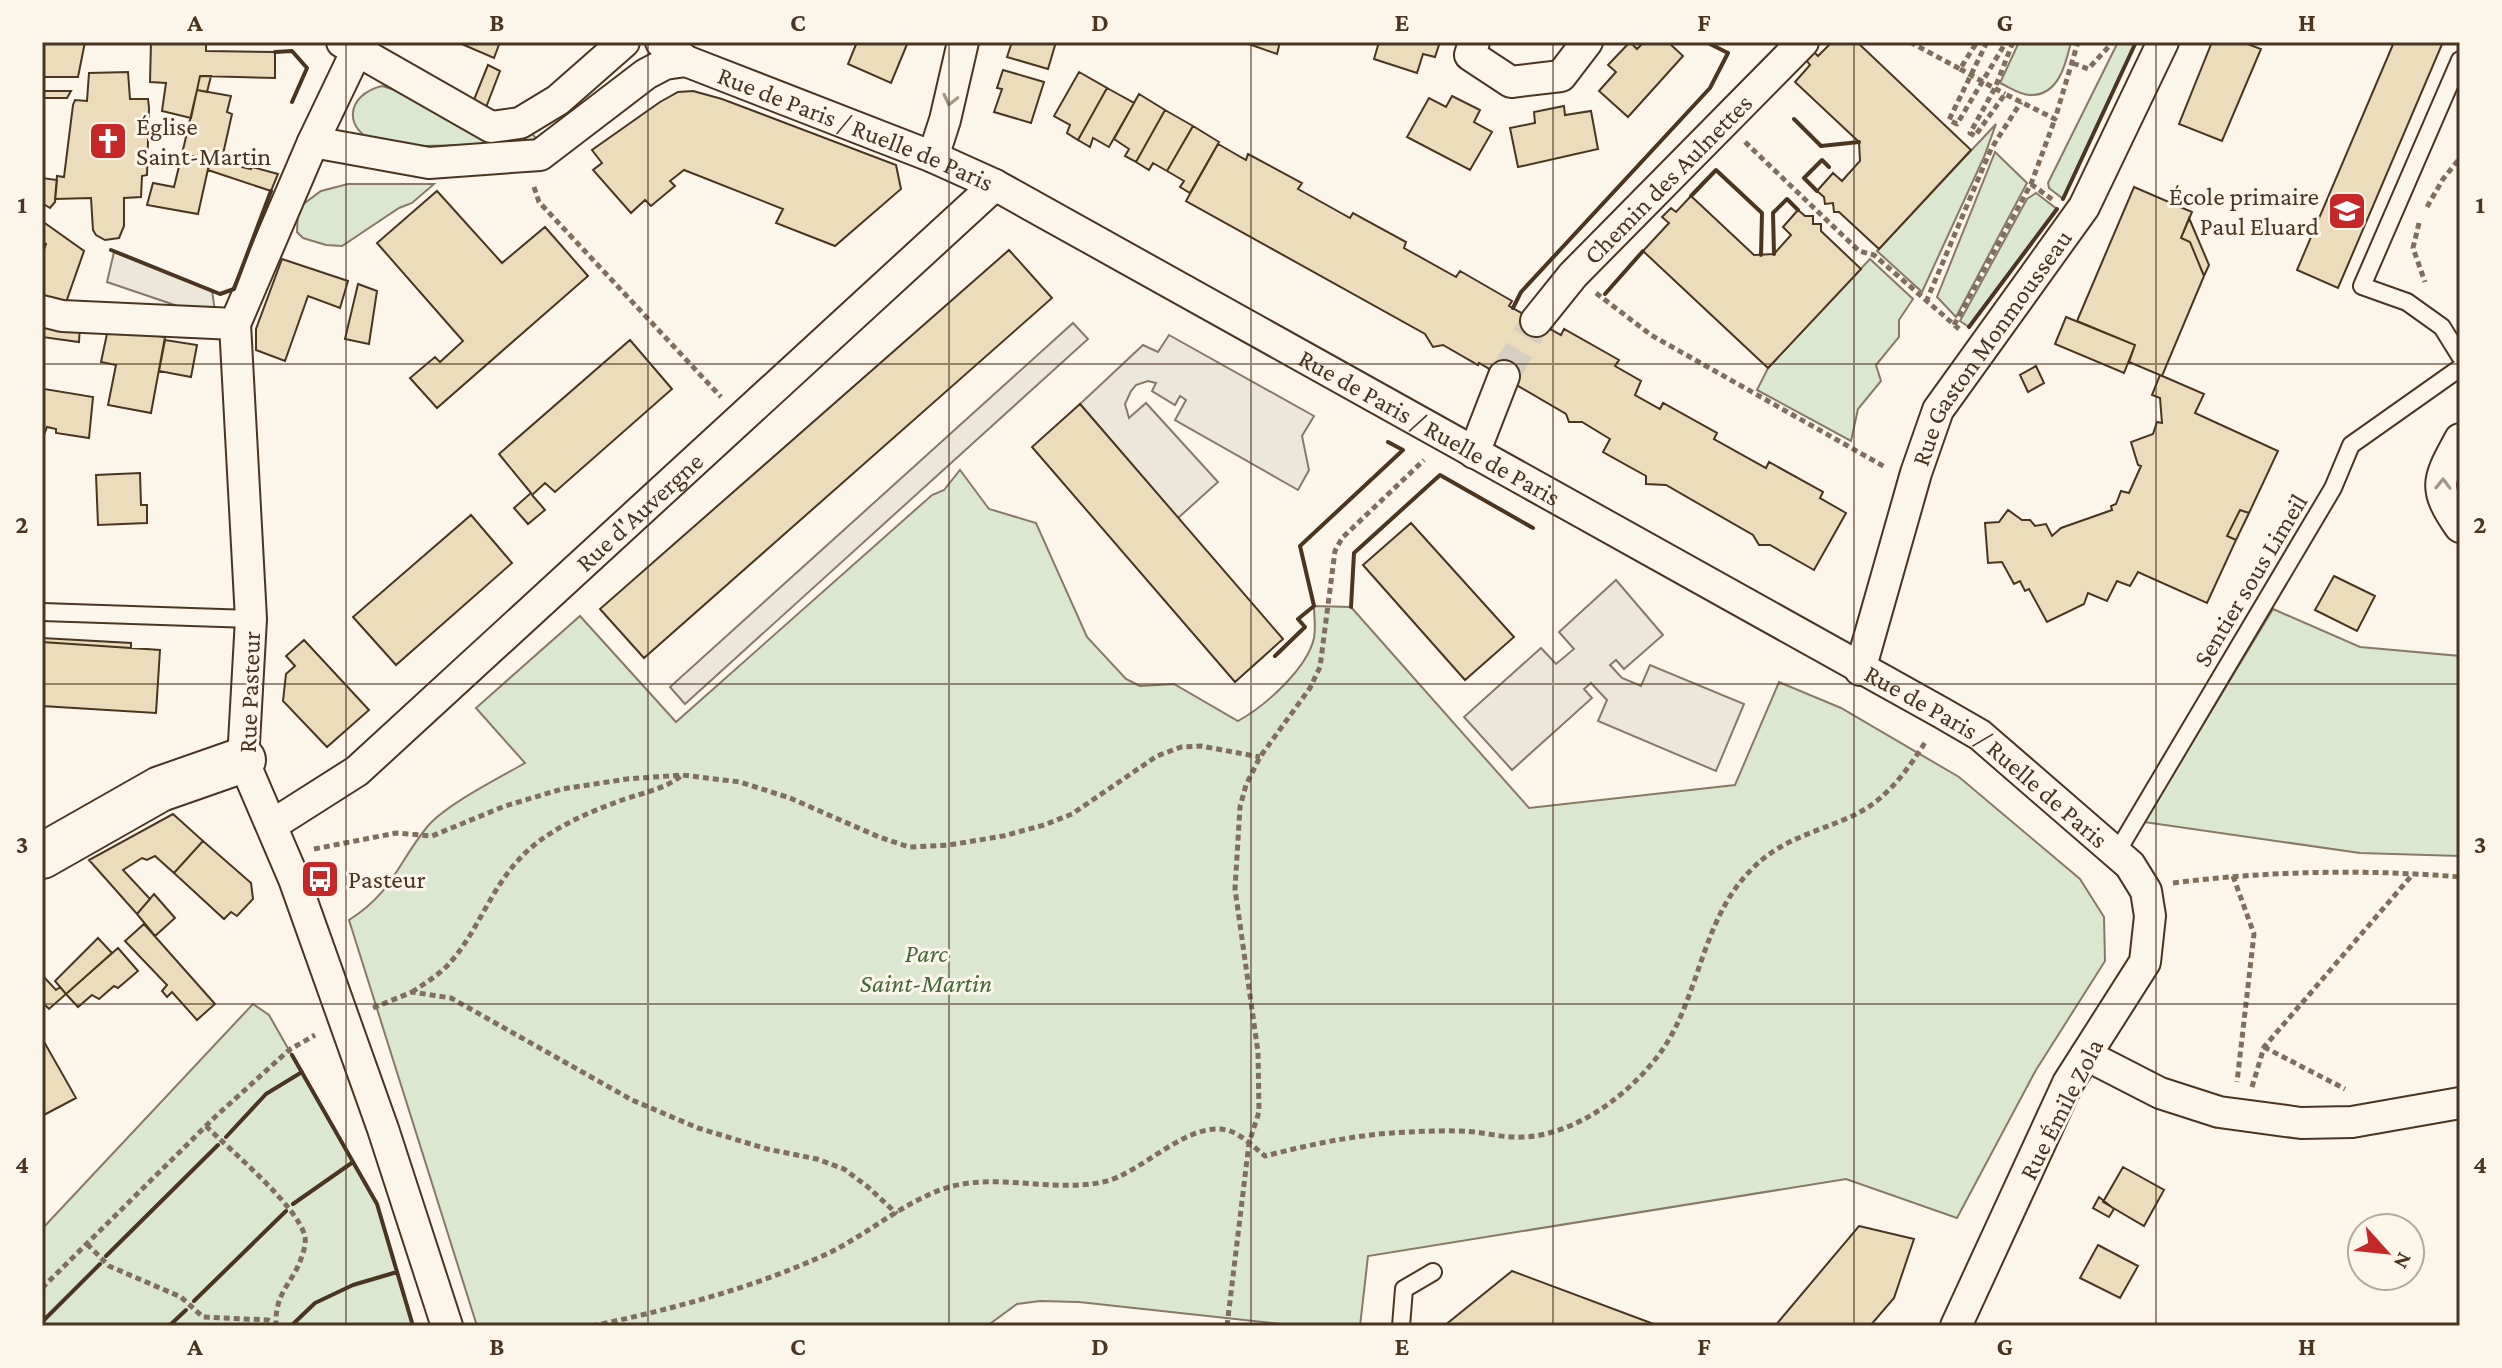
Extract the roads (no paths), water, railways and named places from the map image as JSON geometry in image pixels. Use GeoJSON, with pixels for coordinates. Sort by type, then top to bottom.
{"type":"FeatureCollection","features":[{"type":"Feature","properties":{"kind":"street"},"geometry":{"type":"LineString","coordinates":[[350,46],[491,127],[506,127],[520,123],[558,100],[624,42]]}},
{"type":"Feature","properties":{"kind":"street","name":"Rue de Paris / Ruelle de Paris"},"geometry":{"type":"LineString","coordinates":[[661,42],[686,61],[933,157],[995,185],[1942,713],[1980,735],[2117,852],[2130,865],[2146,891]]}},
{"type":"Feature","properties":{"kind":"street"},"geometry":{"type":"LineString","coordinates":[[933,157],[963,42]]}},
{"type":"Feature","properties":{"kind":"street"},"geometry":{"type":"LineString","coordinates":[[1474,42],[1470,55],[1511,82],[1561,76],[1587,42]]}},
{"type":"Feature","properties":{"kind":"street","name":"Chemin des Aulnettes"},"geometry":{"type":"LineString","coordinates":[[1536,321],[1573,275],[1803,42]]}},
{"type":"Feature","properties":{"kind":"street","name":"Rue Gaston Monmousseau"},"geometry":{"type":"LineString","coordinates":[[1860,670],[1916,473],[1938,410],[2084,207],[2163,42]]}},
{"type":"Feature","properties":{"kind":"street","name":"Rue Pasteur"},"geometry":{"type":"LineString","coordinates":[[350,46],[313,142],[235,324],[251,619],[243,760],[284,854],[447,1326]]}},
{"type":"Feature","properties":{"kind":"street"},"geometry":{"type":"LineString","coordinates":[[313,142],[429,163],[540,155],[646,74],[665,64],[686,61]]}},
{"type":"Feature","properties":{"kind":"street","name":"Rue d'Auvergne"},"geometry":{"type":"LineString","coordinates":[[272,825],[357,771],[995,185]]}},
{"type":"Feature","properties":{"kind":"street"},"geometry":{"type":"LineString","coordinates":[[52,313],[235,324]]}},
{"type":"Feature","properties":{"kind":"street"},"geometry":{"type":"LineString","coordinates":[[1474,453],[1504,376]]}},
{"type":"Feature","properties":{"kind":"street"},"geometry":{"type":"LineString","coordinates":[[2460,439],[2441,474],[2443,501],[2460,527]]}},
{"type":"Feature","properties":{"kind":"street"},"geometry":{"type":"LineString","coordinates":[[42,856],[160,789],[243,760]]}},
{"type":"Feature","properties":{"kind":"street","name":"Rue Émile Zola"},"geometry":{"type":"LineString","coordinates":[[1956,1326],[2068,1083],[2145,962],[2150,916],[2146,891]]}},
{"type":"Feature","properties":{"kind":"street"},"geometry":{"type":"LineString","coordinates":[[2086,1055],[2160,1093],[2219,1112],[2301,1123],[2352,1122],[2460,1103]]}},
{"type":"Feature","properties":{"kind":"lane"},"geometry":{"type":"LineString","coordinates":[[2460,60],[2362,286],[2407,302],[2442,327],[2460,356]]}},
{"type":"Feature","properties":{"kind":"lane","name":"Sentier sous Limeil"},"geometry":{"type":"LineString","coordinates":[[2117,852],[2333,488],[2351,445],[2460,368]]}},
{"type":"Feature","properties":{"kind":"lane"},"geometry":{"type":"LineString","coordinates":[[42,612],[251,619]]}},
{"type":"Feature","properties":{"kind":"lane"},"geometry":{"type":"LineString","coordinates":[[1401,1326],[1404,1289],[1433,1272]]}},
{"type":"Feature","properties":{"kind":"tunnel"},"geometry":{"type":"LineString","coordinates":[[1504,376],[1536,321]]}},
{"type":"Feature","properties":{"kind":"place","name":"Église Saint-Martin"},"geometry":{"type":"Point","coordinates":[108,141]}},
{"type":"Feature","properties":{"kind":"place","name":"École primaire Paul Eluard"},"geometry":{"type":"Point","coordinates":[2347,211]}},
{"type":"Feature","properties":{"kind":"place","name":"Pasteur"},"geometry":{"type":"Point","coordinates":[320,879]}},
{"type":"Feature","properties":{"kind":"park label","name":"Parc Saint-Martin"},"geometry":{"type":"Point","coordinates":[926,968]}}]}
